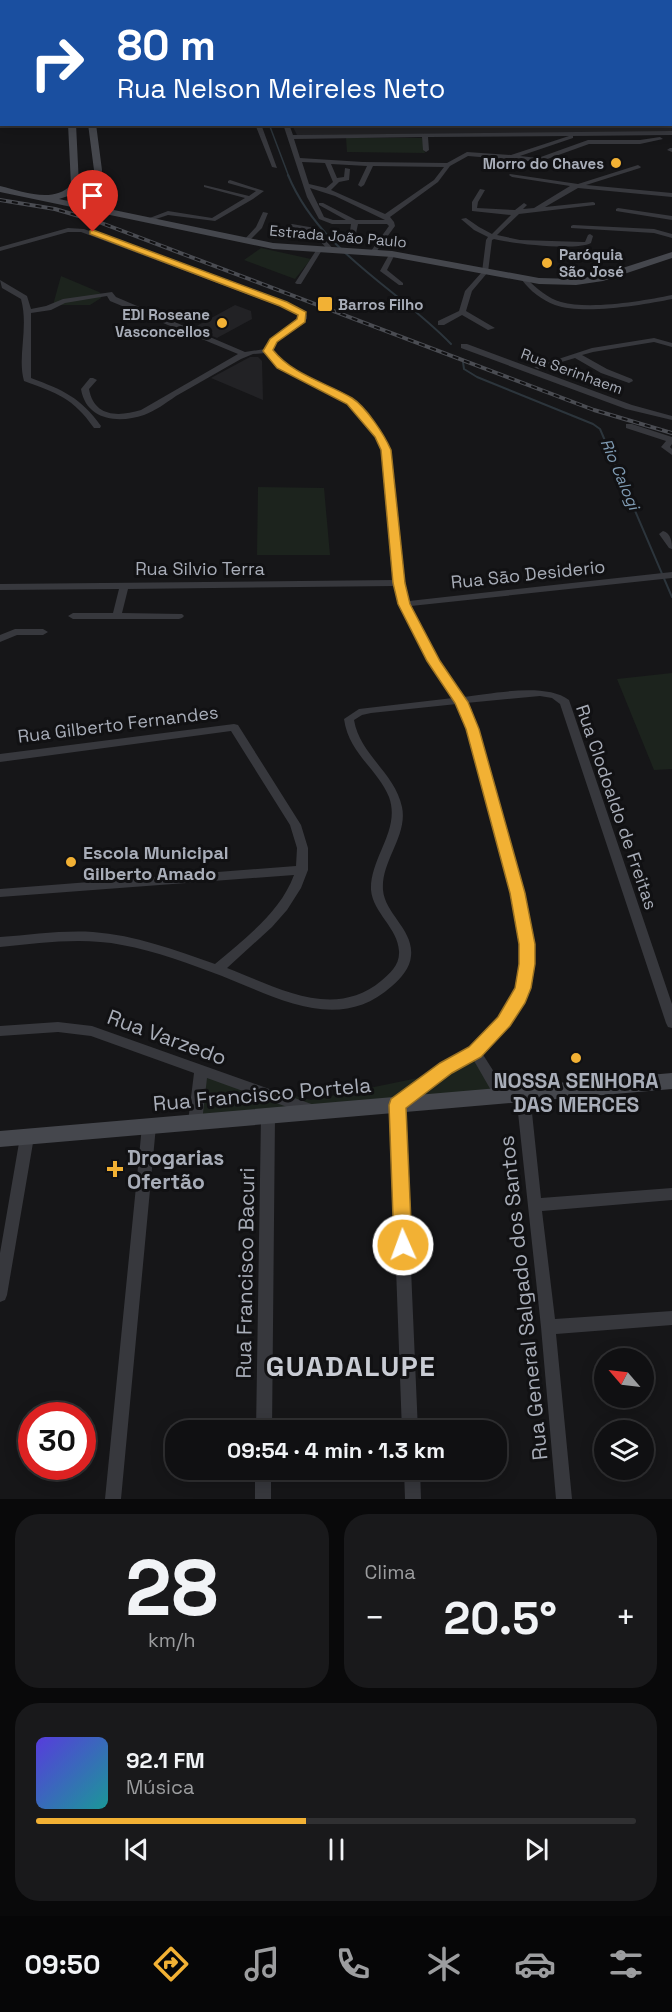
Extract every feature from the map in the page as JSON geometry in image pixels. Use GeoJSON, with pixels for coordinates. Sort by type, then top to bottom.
{"type":"FeatureCollection","features":[{"type":"Feature","properties":{"kind":"main road"},"geometry":{"type":"LineString","coordinates":[[72,126],[76,177],[70,198],[96,198]]}},
{"type":"Feature","properties":{"kind":"main road"},"geometry":{"type":"LineString","coordinates":[[92,126],[98,170],[96,198],[105,210]]}},
{"type":"Feature","properties":{"kind":"main road","name":"Estrada João Paulo"},"geometry":{"type":"LineString","coordinates":[[0,189],[51,198],[70,198],[105,210],[273,246],[374,251],[525,280],[558,282],[590,280],[617,274],[672,255]]}},
{"type":"Feature","properties":{"kind":"main road","name":"Rua Francisco Portela"},"geometry":{"type":"LineString","coordinates":[[0,1139],[672,1081]]}},
{"type":"Feature","properties":{"kind":"street"},"geometry":{"type":"LineString","coordinates":[[259,126],[275,167]]}},
{"type":"Feature","properties":{"kind":"street"},"geometry":{"type":"LineString","coordinates":[[287,126],[315,209],[321,218],[328,221],[356,222],[389,220],[436,181],[448,165],[467,154],[539,160],[588,142],[640,142],[672,136]]}},
{"type":"Feature","properties":{"kind":"street"},"geometry":{"type":"LineString","coordinates":[[290,137],[339,141],[425,136],[579,134],[672,136]]}},
{"type":"Feature","properties":{"kind":"street"},"geometry":{"type":"LineString","coordinates":[[511,157],[579,134]]}},
{"type":"Feature","properties":{"kind":"street"},"geometry":{"type":"LineString","coordinates":[[425,136],[426,150]]}},
{"type":"Feature","properties":{"kind":"street"},"geometry":{"type":"LineString","coordinates":[[299,160],[448,165]]}},
{"type":"Feature","properties":{"kind":"street"},"geometry":{"type":"LineString","coordinates":[[327,162],[336,180]]}},
{"type":"Feature","properties":{"kind":"street"},"geometry":{"type":"LineString","coordinates":[[361,185],[371,164]]}},
{"type":"Feature","properties":{"kind":"street"},"geometry":{"type":"LineString","coordinates":[[536,210],[578,185],[638,166]]}},
{"type":"Feature","properties":{"kind":"street"},"geometry":{"type":"LineString","coordinates":[[328,189],[336,180],[347,179],[346,169]]}},
{"type":"Feature","properties":{"kind":"street"},"geometry":{"type":"LineString","coordinates":[[512,175],[672,195]]}},
{"type":"Feature","properties":{"kind":"street"},"geometry":{"type":"LineString","coordinates":[[150,219],[168,213],[210,221],[261,190],[230,182]]}},
{"type":"Feature","properties":{"kind":"street"},"geometry":{"type":"LineString","coordinates":[[206,186],[251,198]]}},
{"type":"Feature","properties":{"kind":"street"},"geometry":{"type":"LineString","coordinates":[[308,186],[328,189],[389,220]]}},
{"type":"Feature","properties":{"kind":"street"},"geometry":{"type":"LineString","coordinates":[[483,190],[475,202],[474,210],[518,212],[593,204]]}},
{"type":"Feature","properties":{"kind":"street"},"geometry":{"type":"LineString","coordinates":[[321,204],[356,222]]}},
{"type":"Feature","properties":{"kind":"street"},"geometry":{"type":"LineString","coordinates":[[441,323],[462,312],[470,291],[485,272],[491,237],[524,205]]}},
{"type":"Feature","properties":{"kind":"street"},"geometry":{"type":"LineString","coordinates":[[618,210],[672,218]]}},
{"type":"Feature","properties":{"kind":"street"},"geometry":{"type":"LineString","coordinates":[[246,241],[258,228],[265,213]]}},
{"type":"Feature","properties":{"kind":"street"},"geometry":{"type":"LineString","coordinates":[[464,219],[491,237],[522,242],[583,244],[588,243],[590,236]]}},
{"type":"Feature","properties":{"kind":"street"},"geometry":{"type":"LineString","coordinates":[[374,251],[390,229],[389,220]]}},
{"type":"Feature","properties":{"kind":"street"},"geometry":{"type":"LineString","coordinates":[[352,238],[356,222]]}},
{"type":"Feature","properties":{"kind":"street"},"geometry":{"type":"LineString","coordinates":[[292,226],[313,229],[333,250]]}},
{"type":"Feature","properties":{"kind":"street"},"geometry":{"type":"LineString","coordinates":[[573,227],[654,231],[672,236]]}},
{"type":"Feature","properties":{"kind":"street"},"geometry":{"type":"LineString","coordinates":[[0,249],[68,230],[93,232],[300,311],[304,317],[273,341],[268,351]]}},
{"type":"Feature","properties":{"kind":"street"},"geometry":{"type":"LineString","coordinates":[[299,283],[320,250]]}},
{"type":"Feature","properties":{"kind":"street"},"geometry":{"type":"LineString","coordinates":[[392,254],[382,271],[401,284]]}},
{"type":"Feature","properties":{"kind":"street"},"geometry":{"type":"LineString","coordinates":[[525,280],[553,301],[570,305],[672,297]]}},
{"type":"Feature","properties":{"kind":"street"},"geometry":{"type":"LineString","coordinates":[[0,282],[4,287],[24,298],[29,312],[28,348],[25,363],[27,379],[63,393],[86,411],[97,426]]}},
{"type":"Feature","properties":{"kind":"street"},"geometry":{"type":"LineString","coordinates":[[29,312],[63,301],[109,294],[113,299],[244,354]]}},
{"type":"Feature","properties":{"kind":"street"},"geometry":{"type":"LineString","coordinates":[[462,312],[491,328]]}},
{"type":"Feature","properties":{"kind":"street"},"geometry":{"type":"LineString","coordinates":[[538,367],[592,350],[672,337]]}},
{"type":"Feature","properties":{"kind":"street"},"geometry":{"type":"LineString","coordinates":[[654,340],[672,345]]}},
{"type":"Feature","properties":{"kind":"street","name":"Rua Serinhaem"},"geometry":{"type":"LineString","coordinates":[[464,346],[629,407],[672,418]]}},
{"type":"Feature","properties":{"kind":"street"},"geometry":{"type":"LineString","coordinates":[[93,380],[85,389],[85,394],[95,409],[110,417],[128,417],[144,412],[244,354],[268,351]]}},
{"type":"Feature","properties":{"kind":"street"},"geometry":{"type":"LineString","coordinates":[[268,351],[281,366],[351,402],[380,436],[386,450],[399,583],[404,604],[428,652],[462,702],[472,729],[517,893],[527,944],[527,964],[523,988],[504,1021],[475,1052],[446,1068],[397,1105],[410,1420]]}},
{"type":"Feature","properties":{"kind":"street"},"geometry":{"type":"LineString","coordinates":[[576,355],[604,371],[629,381]]}},
{"type":"Feature","properties":{"kind":"street"},"geometry":{"type":"LineString","coordinates":[[628,426],[671,440],[665,447],[672,453]]}},
{"type":"Feature","properties":{"kind":"street"},"geometry":{"type":"LineString","coordinates":[[663,534],[672,546]]}},
{"type":"Feature","properties":{"kind":"street","name":"Rua Sāo Desiderio"},"geometry":{"type":"LineString","coordinates":[[404,604],[672,575]]}},
{"type":"Feature","properties":{"kind":"street","name":"Rua Silvio Terra"},"geometry":{"type":"LineString","coordinates":[[0,587],[399,583]]}},
{"type":"Feature","properties":{"kind":"street"},"geometry":{"type":"LineString","coordinates":[[117,616],[124,585]]}},
{"type":"Feature","properties":{"kind":"street"},"geometry":{"type":"LineString","coordinates":[[73,616],[179,616]]}},
{"type":"Feature","properties":{"kind":"street"},"geometry":{"type":"LineString","coordinates":[[0,639],[15,632],[43,632]]}},
{"type":"Feature","properties":{"kind":"street","name":"Rua Clodoaldo de Freitas"},"geometry":{"type":"LineString","coordinates":[[462,702],[537,693],[559,696],[565,702],[672,1023]]}},
{"type":"Feature","properties":{"kind":"street"},"geometry":{"type":"LineString","coordinates":[[0,942],[77,936],[110,938],[217,969],[308,1003],[337,1005],[366,997],[382,988],[396,975],[405,960],[405,947],[381,904],[376,888],[380,869],[395,830],[396,806],[389,788],[353,736],[349,719],[359,712],[371,710],[462,702]]}},
{"type":"Feature","properties":{"kind":"street","name":"Rua Gilberto Fernandes"},"geometry":{"type":"LineString","coordinates":[[0,758],[234,727],[301,837],[304,853],[302,870],[296,888],[279,913],[217,969]]}},
{"type":"Feature","properties":{"kind":"street"},"geometry":{"type":"LineString","coordinates":[[0,893],[302,870]]}},
{"type":"Feature","properties":{"kind":"street","name":"Rua Varzedo"},"geometry":{"type":"LineString","coordinates":[[0,1031],[51,1026],[92,1031],[316,1112]]}},
{"type":"Feature","properties":{"kind":"street"},"geometry":{"type":"LineString","coordinates":[[475,1052],[501,1095]]}},
{"type":"Feature","properties":{"kind":"street"},"geometry":{"type":"LineString","coordinates":[[195,1122],[201,1070]]}},
{"type":"Feature","properties":{"kind":"street","name":"Rua General Salgado dos Santos"},"geometry":{"type":"LineString","coordinates":[[523,1094],[564,1499]]}},
{"type":"Feature","properties":{"kind":"street","name":"Rua Francisco Bacuri"},"geometry":{"type":"LineString","coordinates":[[264,1420],[268,1116]]}},
{"type":"Feature","properties":{"kind":"street"},"geometry":{"type":"LineString","coordinates":[[113,1499],[149,1126]]}},
{"type":"Feature","properties":{"kind":"street"},"geometry":{"type":"LineString","coordinates":[[0,1295],[27,1137]]}},
{"type":"Feature","properties":{"kind":"street"},"geometry":{"type":"LineString","coordinates":[[535,1205],[672,1194]]}},
{"type":"Feature","properties":{"kind":"street"},"geometry":{"type":"LineString","coordinates":[[548,1328],[672,1318]]}},
{"type":"Feature","properties":{"kind":"street"},"geometry":{"type":"LineString","coordinates":[[263,1480],[263,1499]]}},
{"type":"Feature","properties":{"kind":"street"},"geometry":{"type":"LineString","coordinates":[[412,1480],[413,1499]]}},
{"type":"Feature","properties":{"kind":"shaded area"},"geometry":{"type":"Polygon","coordinates":[[[292,126],[672,126],[672,132],[297,135],[292,126]]]}},
{"type":"Feature","properties":{"kind":"shaded area"},"geometry":{"type":"Polygon","coordinates":[[[346,138],[422,138],[425,153],[347,152],[346,138]]]}},
{"type":"Feature","properties":{"kind":"shaded area"},"geometry":{"type":"Polygon","coordinates":[[[261,248],[311,259],[295,279],[244,260],[261,248]]]}},
{"type":"Feature","properties":{"kind":"shaded area"},"geometry":{"type":"Polygon","coordinates":[[[61,276],[99,292],[102,295],[101,298],[90,305],[53,305],[61,276]]]}},
{"type":"Feature","properties":{"kind":"shaded area","name":"EDI Roseane Vasconcellos"},"geometry":{"type":"Polygon","coordinates":[[[235,305],[251,311],[252,319],[217,338],[193,328],[235,305]]]}},
{"type":"Feature","properties":{"kind":"shaded area"},"geometry":{"type":"Polygon","coordinates":[[[250,357],[258,357],[262,361],[263,400],[211,378],[250,357]]]}},
{"type":"Feature","properties":{"kind":"shaded area"},"geometry":{"type":"Polygon","coordinates":[[[258,487],[324,488],[330,555],[257,555],[258,487]]]}},
{"type":"Feature","properties":{"kind":"shaded area"},"geometry":{"type":"Polygon","coordinates":[[[672,673],[672,769],[654,770],[617,679],[672,673]]]}},
{"type":"Feature","properties":{"kind":"shaded area"},"geometry":{"type":"Polygon","coordinates":[[[474,1055],[493,1090],[197,1122],[202,1072],[311,1100],[452,1071],[474,1055]]]}},
{"type":"Feature","properties":{"kind":"waterway","name":"Rio Calogi"},"geometry":{"type":"LineString","coordinates":[[270,126],[289,177]]}},
{"type":"Feature","properties":{"kind":"waterway","name":"Rio Calogi"},"geometry":{"type":"LineString","coordinates":[[289,177],[302,202],[319,226],[339,247],[451,344]]}},
{"type":"Feature","properties":{"kind":"waterway","name":"Rio Calogi"},"geometry":{"type":"LineString","coordinates":[[463,362],[464,369],[477,377],[593,424],[600,429],[672,597]]}},
{"type":"Feature","properties":{"kind":"railway"},"geometry":{"type":"LineString","coordinates":[[0,200],[55,209],[96,221],[594,410],[672,433]]}},
{"type":"Feature","properties":{"kind":"place","name":"Morro do Chaves"},"geometry":{"type":"Point","coordinates":[616,163]}},
{"type":"Feature","properties":{"kind":"place","name":"Paróquia São José"},"geometry":{"type":"Point","coordinates":[547,263]}},
{"type":"Feature","properties":{"kind":"place","name":"Barros Filho"},"geometry":{"type":"Point","coordinates":[325,304]}},
{"type":"Feature","properties":{"kind":"place","name":"EDI Roseane Vasconcellos"},"geometry":{"type":"Point","coordinates":[222,323]}},
{"type":"Feature","properties":{"kind":"place","name":"Escola Municipal Gilberto Amado"},"geometry":{"type":"Point","coordinates":[71,862]}},
{"type":"Feature","properties":{"kind":"place","name":"NOSSA SENHORA DAS MERCES"},"geometry":{"type":"Point","coordinates":[576,1058]}},
{"type":"Feature","properties":{"kind":"place","name":"Drogarias Ofertão"},"geometry":{"type":"Point","coordinates":[115,1169]}},
{"type":"Feature","properties":{"kind":"district","name":"GUADALUPE"},"geometry":{"type":"Point","coordinates":[351,1366]}},
{"type":"Feature","properties":{"kind":"route"},"geometry":{"type":"LineString","coordinates":[[93,232],[284,304],[303,314],[304,317],[301,320],[273,341],[268,351],[281,366],[351,402],[380,436],[386,450],[399,583],[404,604],[418,634],[462,702],[472,729],[517,893],[527,944],[527,964],[523,988],[504,1021],[475,1052],[417,1087],[397,1105],[403,1245]]}}]}
